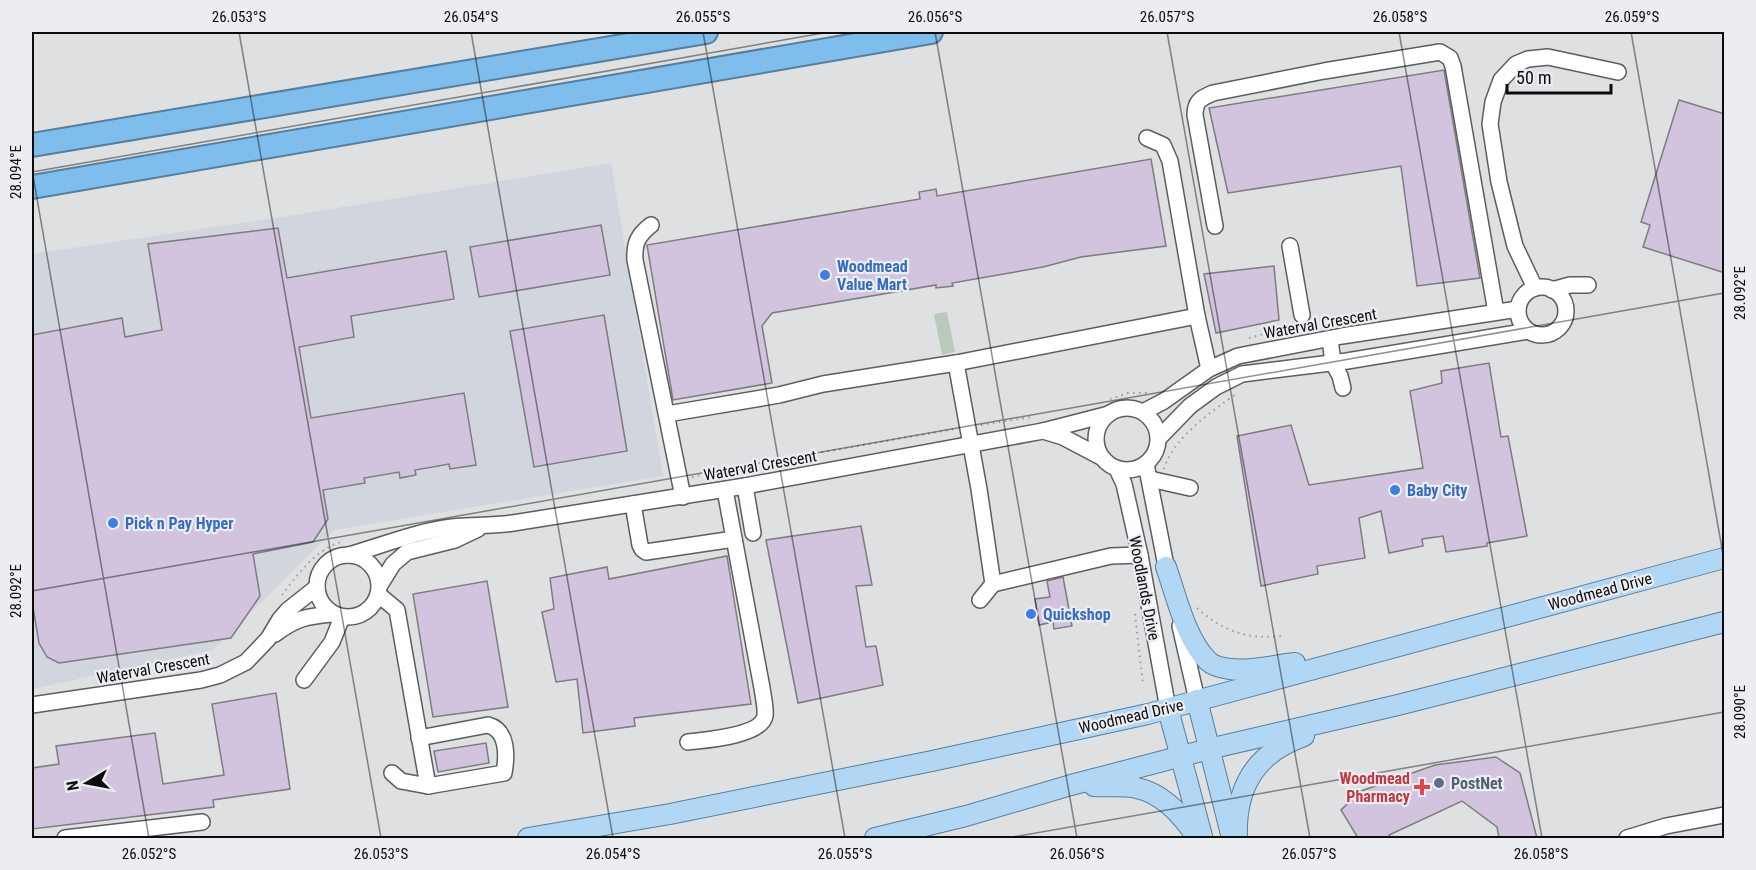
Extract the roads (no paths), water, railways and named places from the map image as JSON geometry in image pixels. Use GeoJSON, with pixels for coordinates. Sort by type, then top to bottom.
{"type":"FeatureCollection","features":[{"type":"Feature","properties":{"kind":"highway"},"geometry":{"type":"LineString","coordinates":[[32,145],[706,32]]}},
{"type":"Feature","properties":{"kind":"highway"},"geometry":{"type":"LineString","coordinates":[[32,187],[931,32]]}},
{"type":"Feature","properties":{"kind":"highway"},"geometry":{"type":"LineString","coordinates":[[32,136],[109,133]]}},
{"type":"Feature","properties":{"kind":"highway"},"geometry":{"type":"LineString","coordinates":[[32,200],[239,151]]}},
{"type":"Feature","properties":{"kind":"main road","name":"Woodmead Drive"},"geometry":{"type":"LineString","coordinates":[[528,838],[670,814],[920,764],[1168,709],[1363,654],[1725,558]]}},
{"type":"Feature","properties":{"kind":"main road"},"geometry":{"type":"LineString","coordinates":[[1166,567],[1183,616],[1198,648],[1215,665],[1241,669],[1363,654]]}},
{"type":"Feature","properties":{"kind":"main road"},"geometry":{"type":"LineString","coordinates":[[875,838],[966,816],[1071,785],[1209,749],[1398,705],[1725,622]]}},
{"type":"Feature","properties":{"kind":"main road"},"geometry":{"type":"LineString","coordinates":[[1197,700],[1232,838]]}},
{"type":"Feature","properties":{"kind":"main road"},"geometry":{"type":"LineString","coordinates":[[1237,838],[1236,816],[1243,790],[1249,775],[1262,760],[1294,740],[1398,705]]}},
{"type":"Feature","properties":{"kind":"main road"},"geometry":{"type":"LineString","coordinates":[[1168,709],[1202,838]]}},
{"type":"Feature","properties":{"kind":"main road"},"geometry":{"type":"LineString","coordinates":[[1071,785],[1137,788],[1165,801],[1180,814],[1197,838]]}},
{"type":"Feature","properties":{"kind":"street"},"geometry":{"type":"LineString","coordinates":[[1215,226],[1195,115],[1197,102],[1202,98],[1213,93],[1324,71],[1440,52],[1450,58],[1453,66],[1496,312]]}},
{"type":"Feature","properties":{"kind":"street"},"geometry":{"type":"LineString","coordinates":[[1535,288],[1523,296],[1518,309],[1518,317],[1528,331],[1538,335],[1547,334],[1555,331],[1564,317],[1558,296],[1535,288],[1515,246],[1500,182],[1490,124],[1493,102],[1501,80],[1516,64],[1528,58],[1548,57],[1618,72]]}},
{"type":"Feature","properties":{"kind":"street"},"geometry":{"type":"LineString","coordinates":[[1147,138],[1163,145],[1170,161],[1197,316],[1209,369]]}},
{"type":"Feature","properties":{"kind":"street"},"geometry":{"type":"LineString","coordinates":[[651,225],[636,242],[635,260],[683,497]]}},
{"type":"Feature","properties":{"kind":"street"},"geometry":{"type":"LineString","coordinates":[[1290,246],[1302,315]]}},
{"type":"Feature","properties":{"kind":"street","name":"Waterval Crescent"},"geometry":{"type":"LineString","coordinates":[[1143,412],[1164,401],[1209,369],[1238,356],[1336,337],[1518,309]]}},
{"type":"Feature","properties":{"kind":"street"},"geometry":{"type":"LineString","coordinates":[[667,414],[756,400],[823,384],[956,363],[1197,316]]}},
{"type":"Feature","properties":{"kind":"street"},"geometry":{"type":"LineString","coordinates":[[1153,475],[1153,457],[1159,438],[1190,406],[1216,387],[1242,374],[1341,372],[1528,331]]}},
{"type":"Feature","properties":{"kind":"street"},"geometry":{"type":"LineString","coordinates":[[1336,337],[1341,372]]}},
{"type":"Feature","properties":{"kind":"street"},"geometry":{"type":"LineString","coordinates":[[956,363],[993,584]]}},
{"type":"Feature","properties":{"kind":"street"},"geometry":{"type":"LineString","coordinates":[[1159,438],[1151,419],[1143,412],[1133,408],[1122,408],[1109,414],[1098,427],[1096,437],[1097,448],[1108,465],[1127,471],[1137,469],[1190,488]]}},
{"type":"Feature","properties":{"kind":"street","name":"Waterval Crescent"},"geometry":{"type":"LineString","coordinates":[[349,555],[453,527],[483,527],[725,490],[1043,431],[1109,414]]}},
{"type":"Feature","properties":{"kind":"street","name":"Waterval Crescent"},"geometry":{"type":"LineString","coordinates":[[1043,431],[1063,437],[1101,457]]}},
{"type":"Feature","properties":{"kind":"street","name":"Woodlands Drive"},"geometry":{"type":"LineString","coordinates":[[1117,469],[1124,484],[1140,555],[1168,709]]}},
{"type":"Feature","properties":{"kind":"street","name":"Woodlands Drive"},"geometry":{"type":"LineString","coordinates":[[1153,475],[1166,567],[1197,700]]}},
{"type":"Feature","properties":{"kind":"street"},"geometry":{"type":"LineString","coordinates":[[745,486],[753,533]]}},
{"type":"Feature","properties":{"kind":"street"},"geometry":{"type":"LineString","coordinates":[[688,742],[740,734],[759,725],[764,719],[762,688],[725,490]]}},
{"type":"Feature","properties":{"kind":"street"},"geometry":{"type":"LineString","coordinates":[[633,504],[640,545],[646,552],[734,539]]}},
{"type":"Feature","properties":{"kind":"street","name":"Waterval Crescent"},"geometry":{"type":"LineString","coordinates":[[379,590],[393,564],[406,552],[455,540],[483,527]]}},
{"type":"Feature","properties":{"kind":"street"},"geometry":{"type":"LineString","coordinates":[[268,639],[289,623],[301,618],[338,616],[351,618],[369,611],[379,590],[378,576],[367,561],[349,555],[332,559],[319,574],[317,587],[320,601],[338,616]]}},
{"type":"Feature","properties":{"kind":"street"},"geometry":{"type":"LineString","coordinates":[[980,600],[993,584],[1111,556],[1140,555]]}},
{"type":"Feature","properties":{"kind":"street"},"geometry":{"type":"LineString","coordinates":[[268,639],[279,619],[317,587]]}},
{"type":"Feature","properties":{"kind":"street"},"geometry":{"type":"LineString","coordinates":[[379,590],[397,610],[428,786]]}},
{"type":"Feature","properties":{"kind":"street"},"geometry":{"type":"LineString","coordinates":[[304,680],[332,642],[338,616]]}},
{"type":"Feature","properties":{"kind":"street","name":"Waterval Crescent"},"geometry":{"type":"LineString","coordinates":[[32,705],[189,682],[220,675],[246,662],[268,639]]}},
{"type":"Feature","properties":{"kind":"street"},"geometry":{"type":"LineString","coordinates":[[392,773],[401,781],[428,786],[504,773],[506,750],[500,732],[493,726],[418,738]]}},
{"type":"Feature","properties":{"kind":"street"},"geometry":{"type":"LineString","coordinates":[[1627,838],[1666,826],[1724,816]]}},
{"type":"Feature","properties":{"kind":"street"},"geometry":{"type":"LineString","coordinates":[[65,838],[202,822]]}},
{"type":"Feature","properties":{"kind":"place","name":"Woodmead Value Mart"},"geometry":{"type":"Point","coordinates":[825,275]}},
{"type":"Feature","properties":{"kind":"place","name":"Baby City"},"geometry":{"type":"Point","coordinates":[1395,490]}},
{"type":"Feature","properties":{"kind":"place","name":"Pick n Pay Hyper"},"geometry":{"type":"Point","coordinates":[113,523]}},
{"type":"Feature","properties":{"kind":"place","name":"Quickshop"},"geometry":{"type":"Point","coordinates":[1031,614]}},
{"type":"Feature","properties":{"kind":"place","name":"PostNet"},"geometry":{"type":"Point","coordinates":[1439,783]}},
{"type":"Feature","properties":{"kind":"place","name":"Woodmead Pharmacy"},"geometry":{"type":"Point","coordinates":[1422,787]}}]}
